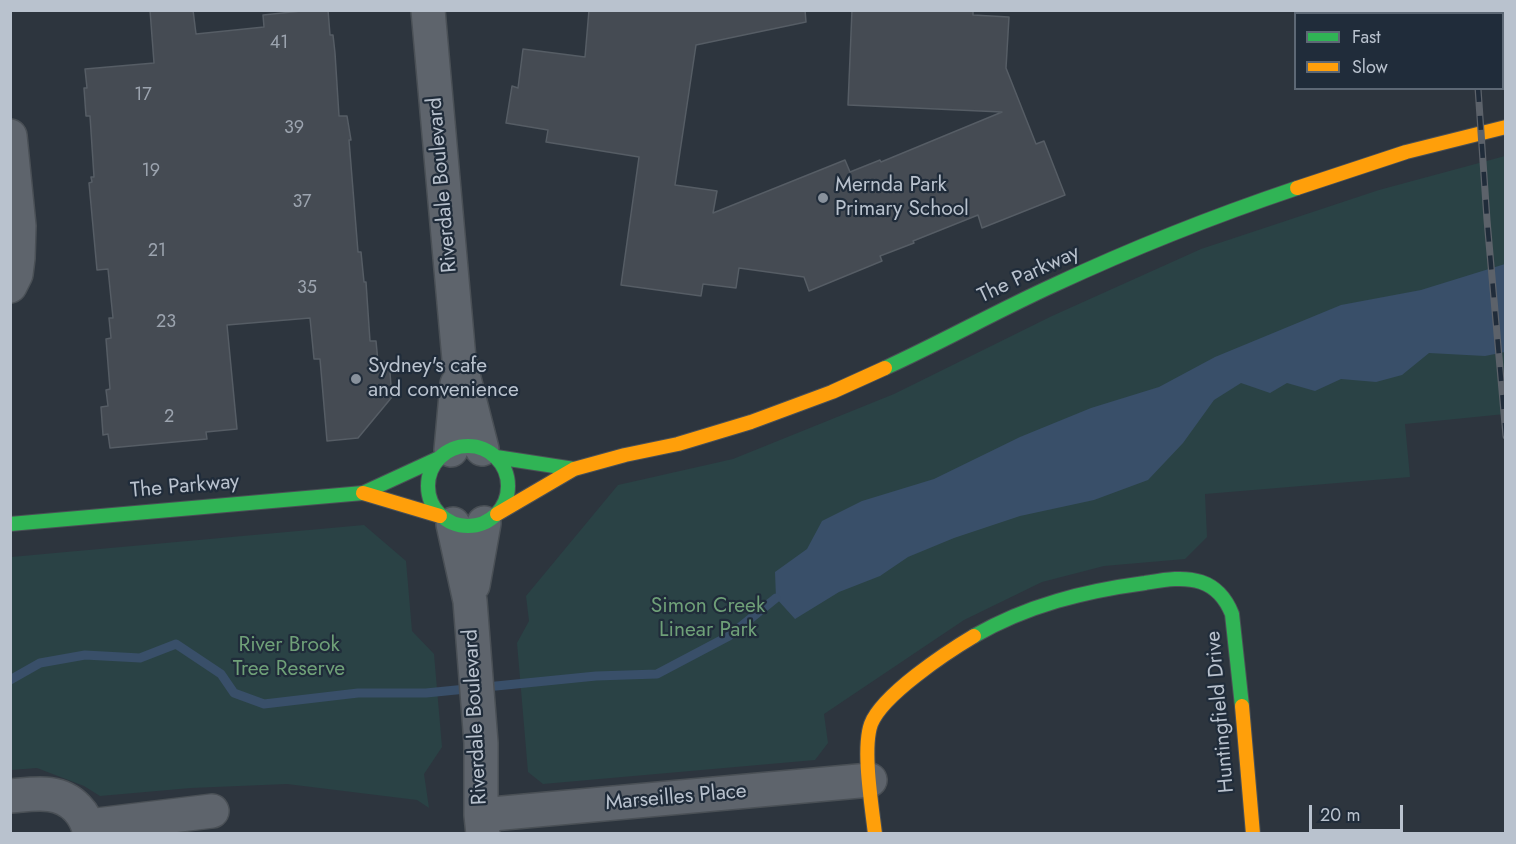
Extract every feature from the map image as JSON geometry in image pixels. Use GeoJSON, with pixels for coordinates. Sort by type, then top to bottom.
{"type":"FeatureCollection","features":[{"type":"Feature","properties":{"kind":"street","name":"Riverdale Boulevard"},"geometry":{"type":"LineString","coordinates":[[428,10],[467,454]]}},
{"type":"Feature","properties":{"kind":"street","name":"The Parkway"},"geometry":{"type":"LineString","coordinates":[[363,493],[469,519],[574,469],[678,444],[751,422],[832,392],[918,353],[1052,286],[1141,246],[1227,212],[1406,152],[1506,127]]}},
{"type":"Feature","properties":{"kind":"street"},"geometry":{"type":"LineString","coordinates":[[10,136],[19,226],[16,274],[10,286]]}},
{"type":"Feature","properties":{"kind":"street","name":"The Parkway"},"geometry":{"type":"LineString","coordinates":[[10,524],[363,493],[467,454],[574,469]]}},
{"type":"Feature","properties":{"kind":"street"},"geometry":{"type":"LineString","coordinates":[[467,454],[503,467],[508,491],[504,503],[469,519],[432,506],[428,494],[431,469],[467,454]]}},
{"type":"Feature","properties":{"kind":"street","name":"Riverdale Boulevard"},"geometry":{"type":"LineString","coordinates":[[469,519],[470,601],[481,743],[482,824]]}},
{"type":"Feature","properties":{"kind":"street","name":"Huntingfield Drive"},"geometry":{"type":"LineString","coordinates":[[875,834],[868,736],[876,713],[886,700],[930,664],[973,635],[1011,616],[1055,600],[1128,585],[1185,580],[1198,581],[1218,592],[1225,600],[1234,621],[1253,834]]}},
{"type":"Feature","properties":{"kind":"street","name":"Marseilles Place"},"geometry":{"type":"LineString","coordinates":[[482,824],[870,780]]}},
{"type":"Feature","properties":{"kind":"street"},"geometry":{"type":"LineString","coordinates":[[10,796],[51,794],[62,797],[82,813],[89,830],[212,812]]}},
{"type":"Feature","properties":{"kind":"green space","name":"Simon Creek Linear Park"},"geometry":{"type":"Polygon","coordinates":[[[1505,156],[1505,414],[1405,424],[1410,477],[1205,494],[1207,537],[1185,559],[1104,566],[1042,582],[964,620],[824,714],[828,743],[815,760],[543,784],[528,772],[517,643],[529,621],[526,596],[618,485],[733,459],[894,394],[1052,316],[1201,249],[1379,190],[1505,156]]]}},
{"type":"Feature","properties":{"kind":"green space","name":"River Brook Tree Reserve"},"geometry":{"type":"Polygon","coordinates":[[[364,525],[406,561],[412,631],[434,654],[442,747],[424,774],[429,808],[417,800],[287,784],[191,788],[100,796],[84,786],[37,768],[11,770],[11,557],[364,525]]]}},
{"type":"Feature","properties":{"kind":"water"},"geometry":{"type":"Polygon","coordinates":[[[1505,264],[1505,352],[1485,356],[1429,353],[1402,375],[1376,382],[1341,379],[1315,391],[1287,383],[1270,393],[1241,383],[1214,400],[1183,443],[1148,480],[1094,500],[1020,516],[954,538],[908,557],[880,576],[839,592],[795,619],[776,598],[775,572],[807,549],[822,521],[862,501],[934,479],[1020,437],[1091,408],[1159,387],[1215,357],[1341,305],[1421,290],[1505,264]]]}},
{"type":"Feature","properties":{"kind":"building"},"geometry":{"type":"Polygon","coordinates":[[[150,10],[193,10],[196,34],[264,27],[263,15],[328,10],[330,35],[333,35],[335,53],[339,116],[347,116],[351,140],[349,140],[358,252],[361,252],[364,282],[366,282],[370,341],[376,341],[378,362],[389,361],[392,397],[358,438],[327,441],[320,359],[314,359],[310,318],[227,325],[237,429],[206,432],[207,439],[110,448],[108,434],[103,435],[101,407],[108,406],[106,390],[110,389],[106,339],[111,338],[109,318],[113,318],[108,269],[97,270],[89,183],[92,182],[91,177],[94,177],[90,116],[86,116],[85,69],[154,63],[150,10]]]}},
{"type":"Feature","properties":{"kind":"building"},"geometry":{"type":"Polygon","coordinates":[[[589,10],[805,10],[806,22],[696,45],[675,185],[717,191],[713,213],[845,160],[850,172],[880,160],[881,162],[1002,112],[848,105],[852,10],[973,10],[973,15],[1009,17],[1006,68],[1036,144],[1044,141],[1065,195],[982,228],[978,215],[913,241],[914,243],[880,256],[882,261],[809,291],[804,277],[739,268],[736,288],[703,284],[701,296],[621,285],[639,157],[546,142],[548,130],[506,123],[512,86],[518,88],[523,49],[585,57],[589,10]]]}},
{"type":"Feature","properties":{"kind":"waterway"},"geometry":{"type":"LineString","coordinates":[[10,680],[40,663],[85,655],[140,658],[176,644],[221,674],[234,693],[264,704],[358,693],[426,693],[596,676],[657,674],[729,636],[776,598]]}},
{"type":"Feature","properties":{"kind":"railway"},"geometry":{"type":"LineString","coordinates":[[1504,38],[1506,61]]}},
{"type":"Feature","properties":{"kind":"railway"},"geometry":{"type":"LineString","coordinates":[[1478,90],[1506,436]]}},
{"type":"Feature","properties":{"kind":"traffic: fast"},"geometry":{"type":"LineString","coordinates":[[885,368],[1114,258],[1204,221],[1297,188]]}},
{"type":"Feature","properties":{"kind":"traffic: fast"},"geometry":{"type":"LineString","coordinates":[[468,446],[483,449],[496,458],[505,471],[508,486],[505,501],[496,514],[483,523],[468,526],[453,523],[440,514],[431,501],[428,486],[431,471],[440,458],[453,449],[468,446]]}},
{"type":"Feature","properties":{"kind":"traffic: fast"},"geometry":{"type":"LineString","coordinates":[[496,457],[574,469]]}},
{"type":"Feature","properties":{"kind":"traffic: fast"},"geometry":{"type":"LineString","coordinates":[[10,524],[363,493],[439,458]]}},
{"type":"Feature","properties":{"kind":"traffic: fast"},"geometry":{"type":"LineString","coordinates":[[974,636],[1015,616],[1079,595],[1166,580],[1194,580],[1216,590],[1227,603],[1232,614],[1242,706]]}},
{"type":"Feature","properties":{"kind":"traffic: slow"},"geometry":{"type":"LineString","coordinates":[[1297,188],[1406,152],[1506,127]]}},
{"type":"Feature","properties":{"kind":"traffic: slow"},"geometry":{"type":"LineString","coordinates":[[497,514],[574,469],[678,444],[751,422],[832,392],[885,368]]}},
{"type":"Feature","properties":{"kind":"traffic: slow"},"geometry":{"type":"LineString","coordinates":[[363,493],[440,516]]}},
{"type":"Feature","properties":{"kind":"traffic: slow"},"geometry":{"type":"LineString","coordinates":[[875,834],[867,748],[871,724],[888,700],[916,675],[974,636]]}},
{"type":"Feature","properties":{"kind":"traffic: slow"},"geometry":{"type":"LineString","coordinates":[[1242,706],[1253,834]]}},
{"type":"Feature","properties":{"kind":"place","name":"Mernda Park Primary School"},"geometry":{"type":"Point","coordinates":[823,198]}},
{"type":"Feature","properties":{"kind":"place","name":"Sydney's cafe and convenience"},"geometry":{"type":"Point","coordinates":[356,379]}}]}
